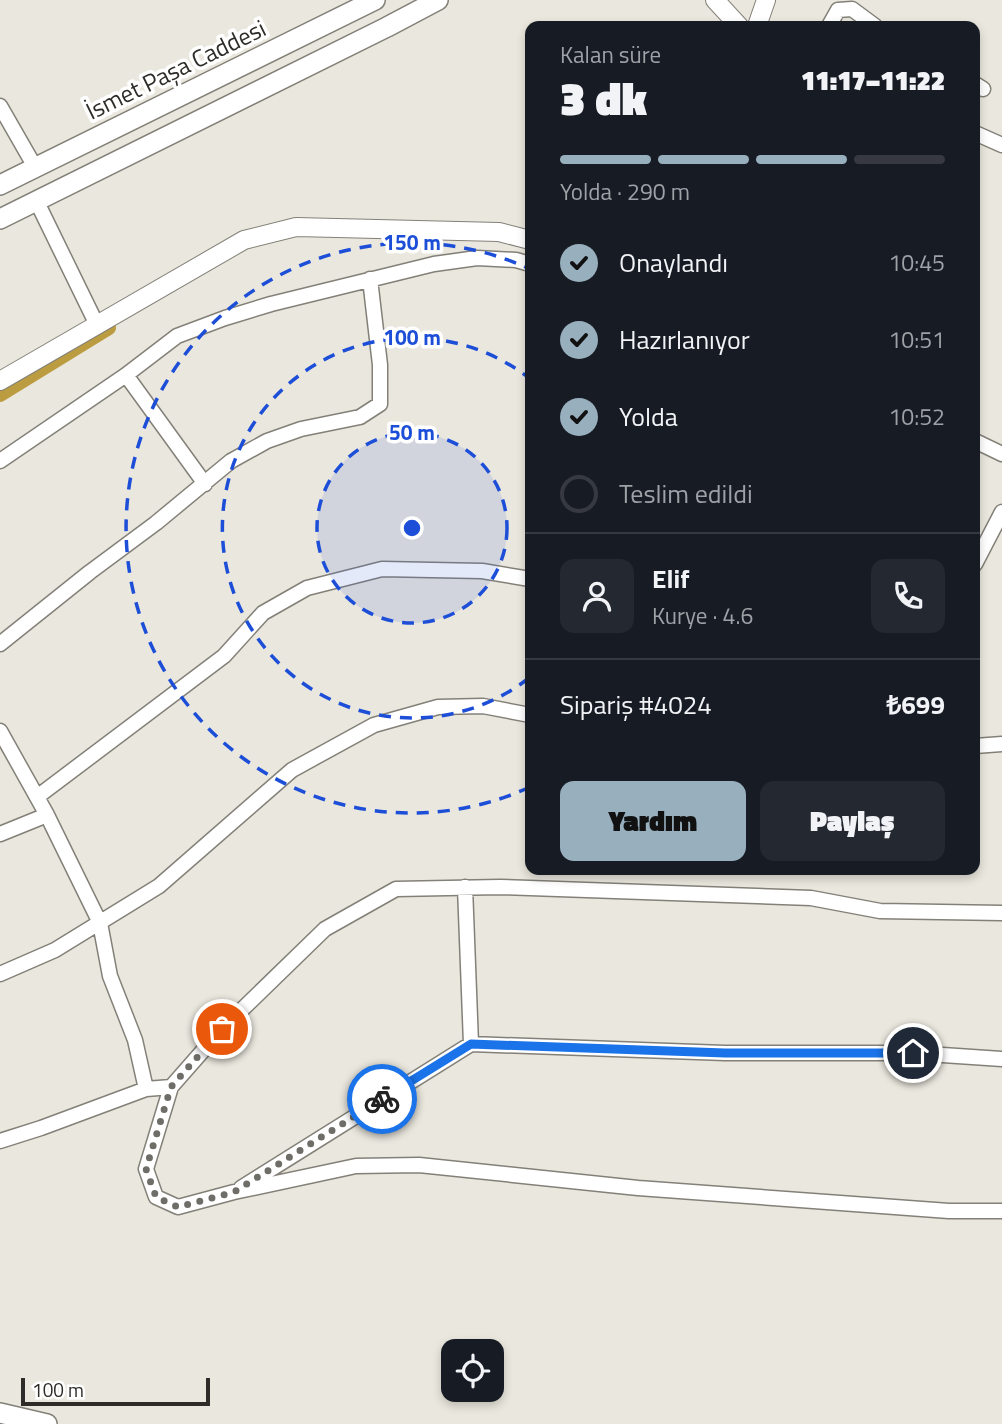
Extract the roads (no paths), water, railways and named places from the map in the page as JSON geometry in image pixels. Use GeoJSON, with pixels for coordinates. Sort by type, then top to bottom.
{"type":"FeatureCollection","features":[{"type":"Feature","properties":{"kind":"main road","name":"İsmet Paşa Caddesi"},"geometry":{"type":"LineString","coordinates":[[0,185],[374,0]]}},
{"type":"Feature","properties":{"kind":"main road"},"geometry":{"type":"LineString","coordinates":[[0,219],[438,0]]}},
{"type":"Feature","properties":{"kind":"main road"},"geometry":{"type":"LineString","coordinates":[[0,1413],[47,1424]]}},
{"type":"Feature","properties":{"kind":"street"},"geometry":{"type":"LineString","coordinates":[[715,0],[734,21]]}},
{"type":"Feature","properties":{"kind":"street"},"geometry":{"type":"LineString","coordinates":[[759,21],[765,0]]}},
{"type":"Feature","properties":{"kind":"street"},"geometry":{"type":"LineString","coordinates":[[832,21],[838,10],[852,9],[868,21]]}},
{"type":"Feature","properties":{"kind":"street"},"geometry":{"type":"LineString","coordinates":[[0,106],[35,167]]}},
{"type":"Feature","properties":{"kind":"street"},"geometry":{"type":"LineString","coordinates":[[980,135],[1002,145]]}},
{"type":"Feature","properties":{"kind":"street"},"geometry":{"type":"LineString","coordinates":[[36,201],[97,325]]}},
{"type":"Feature","properties":{"kind":"street"},"geometry":{"type":"LineString","coordinates":[[0,381],[244,240],[296,228],[499,232],[525,239]]}},
{"type":"Feature","properties":{"kind":"street"},"geometry":{"type":"LineString","coordinates":[[0,461],[126,375],[177,336],[271,303],[434,264],[478,258],[525,263]]}},
{"type":"Feature","properties":{"kind":"street"},"geometry":{"type":"LineString","coordinates":[[0,644],[231,461],[267,441],[301,429],[360,417],[380,404],[380,365],[370,279]]}},
{"type":"Feature","properties":{"kind":"street"},"geometry":{"type":"LineString","coordinates":[[126,375],[205,484]]}},
{"type":"Feature","properties":{"kind":"street"},"geometry":{"type":"LineString","coordinates":[[980,443],[1002,454]]}},
{"type":"Feature","properties":{"kind":"street"},"geometry":{"type":"LineString","coordinates":[[980,554],[1002,512]]}},
{"type":"Feature","properties":{"kind":"street"},"geometry":{"type":"LineString","coordinates":[[37,797],[224,656],[263,613],[307,588],[382,569],[482,571],[525,578]]}},
{"type":"Feature","properties":{"kind":"street"},"geometry":{"type":"LineString","coordinates":[[0,974],[55,950],[159,886],[292,770],[374,725],[438,708],[483,706],[525,714]]}},
{"type":"Feature","properties":{"kind":"street"},"geometry":{"type":"LineString","coordinates":[[0,731],[47,815],[100,923],[110,976],[135,1040],[146,1089]]}},
{"type":"Feature","properties":{"kind":"street"},"geometry":{"type":"LineString","coordinates":[[980,746],[1002,744]]}},
{"type":"Feature","properties":{"kind":"street"},"geometry":{"type":"LineString","coordinates":[[0,834],[47,815]]}},
{"type":"Feature","properties":{"kind":"street"},"geometry":{"type":"LineString","coordinates":[[465,887],[471,1044]]}},
{"type":"Feature","properties":{"kind":"street"},"geometry":{"type":"LineString","coordinates":[[1002,912],[880,911],[811,898],[500,887],[396,889],[325,929],[222,1029],[171,1087],[146,1169],[156,1197],[178,1207],[356,1166],[419,1165],[638,1188],[949,1211],[1002,1211]]}},
{"type":"Feature","properties":{"kind":"street"},"geometry":{"type":"LineString","coordinates":[[234,1192],[471,1044],[725,1053],[913,1053],[1002,1059]]}},
{"type":"Feature","properties":{"kind":"street"},"geometry":{"type":"LineString","coordinates":[[0,1140],[41,1128],[146,1089],[171,1087]]}},
{"type":"Feature","properties":{"kind":"street"},"geometry":{"type":"LineString","coordinates":[[983,1211],[1002,1225]]}},
{"type":"Feature","properties":{"kind":"waterway"},"geometry":{"type":"LineString","coordinates":[[0,395],[109,328]]}}]}
